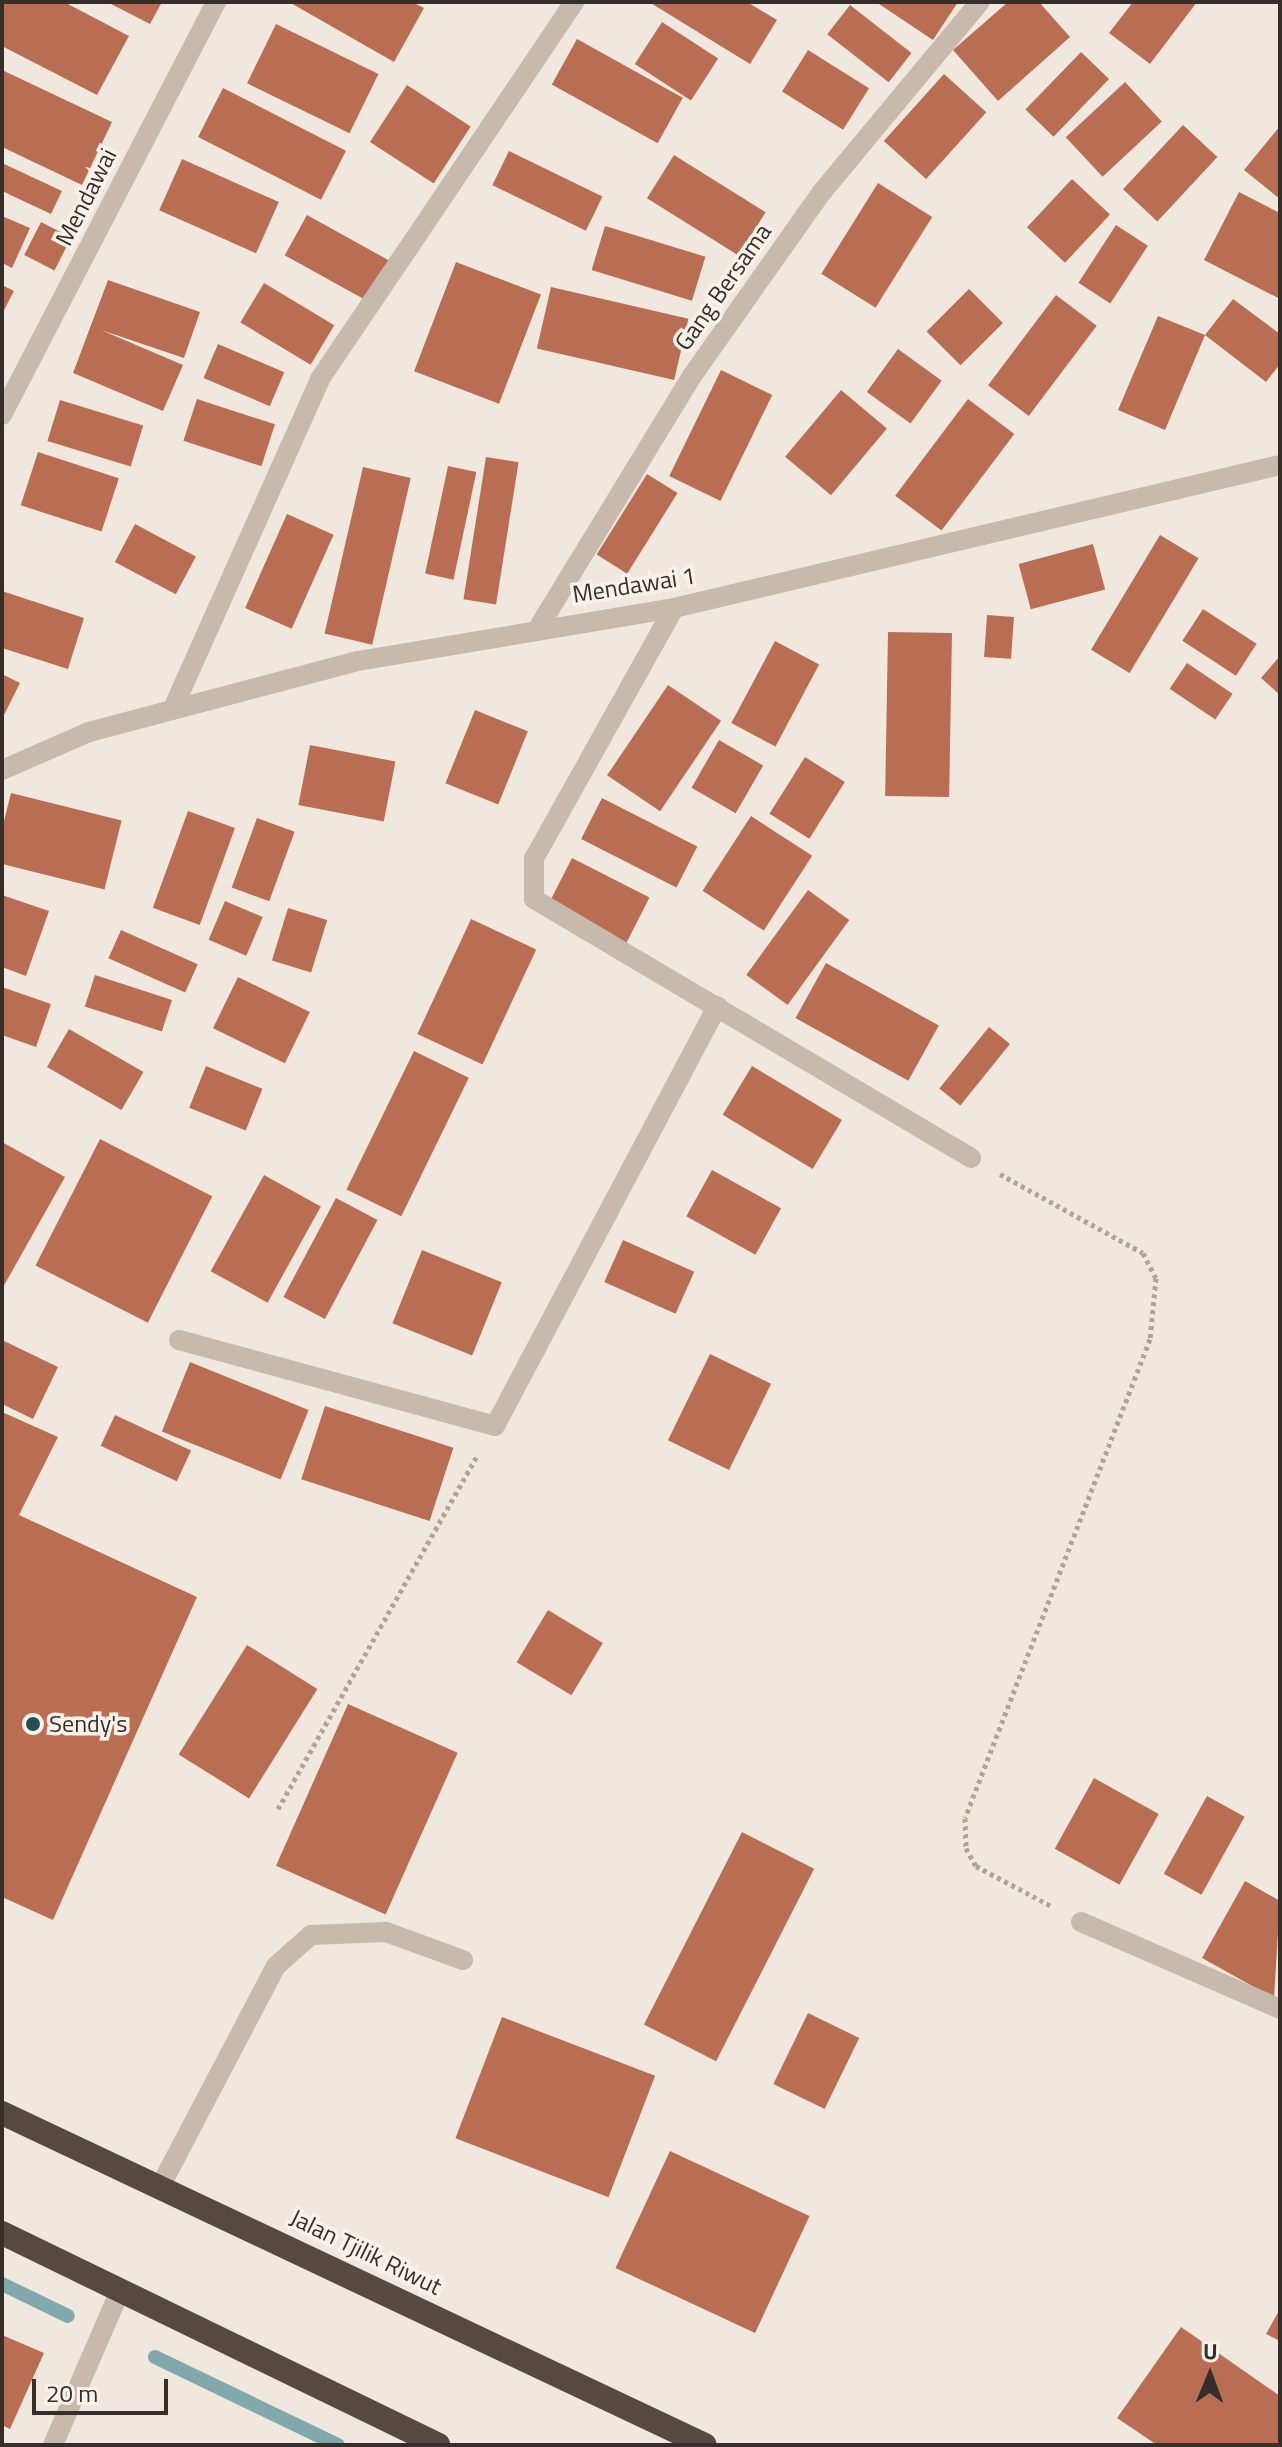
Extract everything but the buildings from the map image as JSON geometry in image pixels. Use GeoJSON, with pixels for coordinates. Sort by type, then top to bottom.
{"type":"FeatureCollection","features":[{"type":"Feature","properties":{"kind":"highway","name":"Jalan Tjilik Riwut"},"geometry":{"type":"LineString","coordinates":[[2,2113],[161,2185],[705,2445]]}},
{"type":"Feature","properties":{"kind":"highway"},"geometry":{"type":"LineString","coordinates":[[2,2233],[119,2293],[438,2445]]}},
{"type":"Feature","properties":{"kind":"street","name":"Mendawai"},"geometry":{"type":"LineString","coordinates":[[2,415],[216,2]]}},
{"type":"Feature","properties":{"kind":"street"},"geometry":{"type":"LineString","coordinates":[[174,706],[320,379],[574,2]]}},
{"type":"Feature","properties":{"kind":"street","name":"Gang Bersama"},"geometry":{"type":"LineString","coordinates":[[540,625],[639,452],[700,364],[822,192],[980,2]]}},
{"type":"Feature","properties":{"kind":"street","name":"Mendawai 1"},"geometry":{"type":"LineString","coordinates":[[2,770],[89,732],[174,706],[540,625],[674,608],[1280,465]]}},
{"type":"Feature","properties":{"kind":"street"},"geometry":{"type":"LineString","coordinates":[[674,608],[534,858],[529,890],[546,907],[971,1158]]}},
{"type":"Feature","properties":{"kind":"street"},"geometry":{"type":"LineString","coordinates":[[179,1340],[495,1426],[717,1006]]}},
{"type":"Feature","properties":{"kind":"street"},"geometry":{"type":"LineString","coordinates":[[1081,1922],[1280,2009]]}},
{"type":"Feature","properties":{"kind":"street"},"geometry":{"type":"LineString","coordinates":[[161,2185],[276,1966],[311,1935],[386,1932],[463,1960]]}},
{"type":"Feature","properties":{"kind":"street"},"geometry":{"type":"LineString","coordinates":[[53,2445],[119,2293]]}},
{"type":"Feature","properties":{"kind":"path"},"geometry":{"type":"LineString","coordinates":[[971,1158],[1143,1253],[1156,1278],[1150,1339],[963,1834],[976,1866],[1081,1922]]}},
{"type":"Feature","properties":{"kind":"path"},"geometry":{"type":"LineString","coordinates":[[278,1809],[392,1596],[495,1426]]}},
{"type":"Feature","properties":{"kind":"waterway"},"geometry":{"type":"LineString","coordinates":[[2,2284],[68,2316]]}},
{"type":"Feature","properties":{"kind":"waterway"},"geometry":{"type":"LineString","coordinates":[[155,2357],[338,2445]]}},
{"type":"Feature","properties":{"kind":"place","name":"Sendy's"},"geometry":{"type":"Point","coordinates":[33,1724]}}]}
